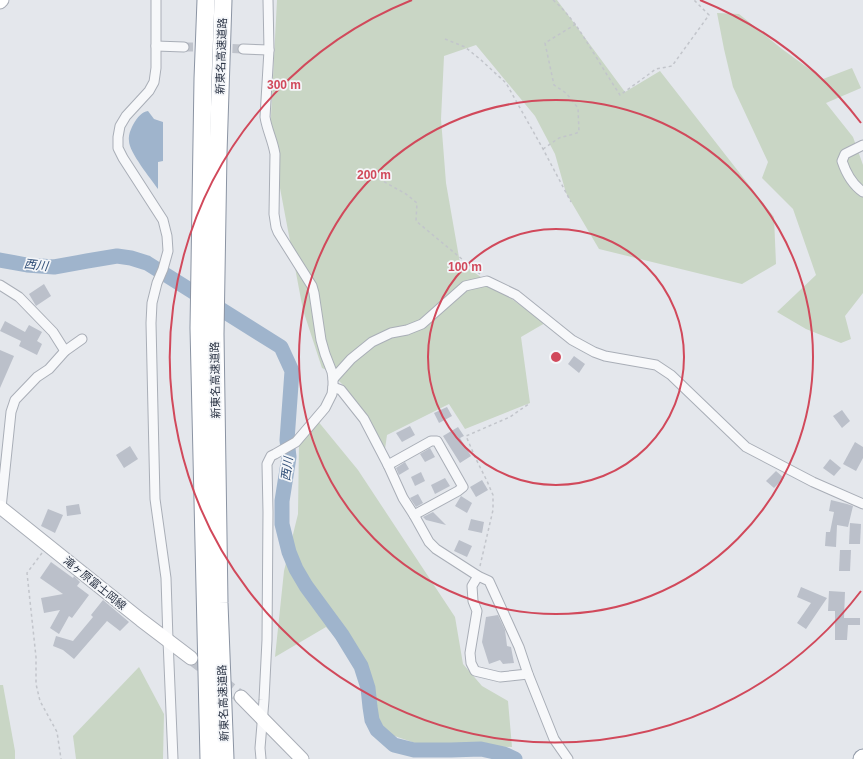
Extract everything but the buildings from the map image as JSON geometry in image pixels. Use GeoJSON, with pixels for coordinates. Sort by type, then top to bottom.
{"type":"FeatureCollection","features":[{"type":"Feature","properties":{"kind":"highway","name":"新東名高速道路"},"geometry":{"type":"LineString","coordinates":[[206,0],[203,79],[207,272],[214,334],[219,603],[225,759]]}},
{"type":"Feature","properties":{"kind":"highway","name":"新東名高速道路"},"geometry":{"type":"LineString","coordinates":[[209,759],[199,328],[207,272],[218,153],[223,0]]}},
{"type":"Feature","properties":{"kind":"main road","name":"滝ヶ原富士岡線"},"geometry":{"type":"LineString","coordinates":[[1,508],[191,658]]}},
{"type":"Feature","properties":{"kind":"main road"},"geometry":{"type":"LineString","coordinates":[[241,697],[302,759]]}},
{"type":"Feature","properties":{"kind":"street"},"geometry":{"type":"LineString","coordinates":[[156,0],[156,68],[154,82],[149,91],[126,116],[120,126],[118,148],[163,220],[167,236],[168,251],[152,303],[151,323],[155,499],[166,578],[173,759]]}},
{"type":"Feature","properties":{"kind":"street"},"geometry":{"type":"LineString","coordinates":[[261,759],[260,748],[267,640],[267,464],[271,456],[296,442],[325,408],[332,394],[333,383],[332,372],[322,347],[312,286],[278,232],[275,221],[275,154],[265,117],[269,50],[268,0]]}},
{"type":"Feature","properties":{"kind":"street"},"geometry":{"type":"LineString","coordinates":[[156,46],[184,47]]}},
{"type":"Feature","properties":{"kind":"street"},"geometry":{"type":"LineString","coordinates":[[244,49],[269,50]]}},
{"type":"Feature","properties":{"kind":"street"},"geometry":{"type":"LineString","coordinates":[[863,145],[846,154],[842,161],[844,169],[854,185],[863,192]]}},
{"type":"Feature","properties":{"kind":"street"},"geometry":{"type":"LineString","coordinates":[[333,383],[351,359],[372,342],[391,333],[407,330],[422,324],[465,286],[487,281],[516,295],[572,340],[594,352],[605,356],[656,366],[671,375],[746,447],[814,482],[863,504]]}},
{"type":"Feature","properties":{"kind":"street"},"geometry":{"type":"LineString","coordinates":[[0,285],[19,296],[53,332],[65,351]]}},
{"type":"Feature","properties":{"kind":"street"},"geometry":{"type":"LineString","coordinates":[[1,508],[11,412],[15,400],[37,377],[49,369],[65,351],[82,339]]}},
{"type":"Feature","properties":{"kind":"street"},"geometry":{"type":"LineString","coordinates":[[333,383],[341,390],[364,419],[388,464],[403,498],[429,542],[436,549],[478,576],[489,581],[519,647],[554,739],[568,759]]}},
{"type":"Feature","properties":{"kind":"street"},"geometry":{"type":"LineString","coordinates":[[388,464],[431,441],[437,441],[463,487],[414,515]]}},
{"type":"Feature","properties":{"kind":"street"},"geometry":{"type":"LineString","coordinates":[[478,576],[472,586],[473,601],[477,611],[470,653],[471,662],[475,671],[500,677],[528,674]]}},
{"type":"Feature","properties":{"kind":"path"},"geometry":{"type":"LineString","coordinates":[[553,0],[564,9],[576,24],[620,95],[656,69],[672,66],[709,15],[694,0]]}},
{"type":"Feature","properties":{"kind":"path"},"geometry":{"type":"LineString","coordinates":[[543,149],[559,138],[579,132],[578,108],[566,93],[554,85],[545,43],[576,24]]}},
{"type":"Feature","properties":{"kind":"path"},"geometry":{"type":"LineString","coordinates":[[446,39],[465,47],[506,84],[571,202]]}},
{"type":"Feature","properties":{"kind":"path"},"geometry":{"type":"LineString","coordinates":[[363,170],[406,194],[417,203],[416,221],[487,281]]}},
{"type":"Feature","properties":{"kind":"path"},"geometry":{"type":"LineString","coordinates":[[478,576],[494,510],[493,495],[466,436],[510,417],[530,403]]}},
{"type":"Feature","properties":{"kind":"path"},"geometry":{"type":"LineString","coordinates":[[48,545],[28,573],[36,657],[36,684],[40,701],[57,732],[61,759]]}},
{"type":"Feature","properties":{"kind":"green space"},"geometry":{"type":"Polygon","coordinates":[[[277,0],[557,0],[625,92],[660,71],[774,217],[776,264],[742,284],[599,249],[566,193],[555,154],[535,116],[476,45],[444,56],[441,119],[446,183],[460,263],[545,323],[521,337],[530,403],[465,429],[449,404],[387,435],[384,456],[343,385],[329,371],[322,368],[303,310],[270,135],[277,0]]]}},
{"type":"Feature","properties":{"kind":"green space"},"geometry":{"type":"Polygon","coordinates":[[[717,13],[739,14],[782,49],[823,79],[852,68],[861,88],[826,103],[853,137],[863,165],[863,293],[845,316],[851,339],[841,343],[806,329],[777,312],[816,275],[793,209],[762,178],[768,162],[733,87],[717,13]]]}},
{"type":"Feature","properties":{"kind":"green space"},"geometry":{"type":"Polygon","coordinates":[[[317,420],[358,470],[455,617],[463,664],[482,686],[508,701],[512,747],[415,743],[377,730],[361,666],[326,627],[275,657],[284,571],[298,514],[299,443],[317,420]]]}},
{"type":"Feature","properties":{"kind":"green space"},"geometry":{"type":"Polygon","coordinates":[[[139,667],[164,714],[163,759],[76,759],[73,736],[139,667]]]}},
{"type":"Feature","properties":{"kind":"green space"},"geometry":{"type":"Polygon","coordinates":[[[0,685],[3,685],[15,751],[15,759],[0,759],[0,685]]]}},
{"type":"Feature","properties":{"kind":"water"},"geometry":{"type":"Polygon","coordinates":[[[148,111],[154,119],[163,122],[163,161],[158,162],[158,189],[136,158],[129,141],[132,127],[138,117],[144,112],[148,111]]]}},
{"type":"Feature","properties":{"kind":"waterway","name":"西川"},"geometry":{"type":"LineString","coordinates":[[0,260],[27,265],[54,267],[117,256],[131,258],[147,263],[281,347],[292,371],[287,440],[289,457],[282,501],[282,524],[289,552],[296,569],[306,586],[342,635],[361,666],[368,688],[372,720],[377,730],[394,745],[414,750],[481,749],[504,754],[515,759]]}},
{"type":"Feature","properties":{"kind":"tunnel"},"geometry":{"type":"LineString","coordinates":[[184,47],[207,47]]}},
{"type":"Feature","properties":{"kind":"tunnel"},"geometry":{"type":"LineString","coordinates":[[219,48],[243,49]]}},
{"type":"Feature","properties":{"kind":"tunnel"},"geometry":{"type":"LineString","coordinates":[[191,658],[241,697]]}}]}
